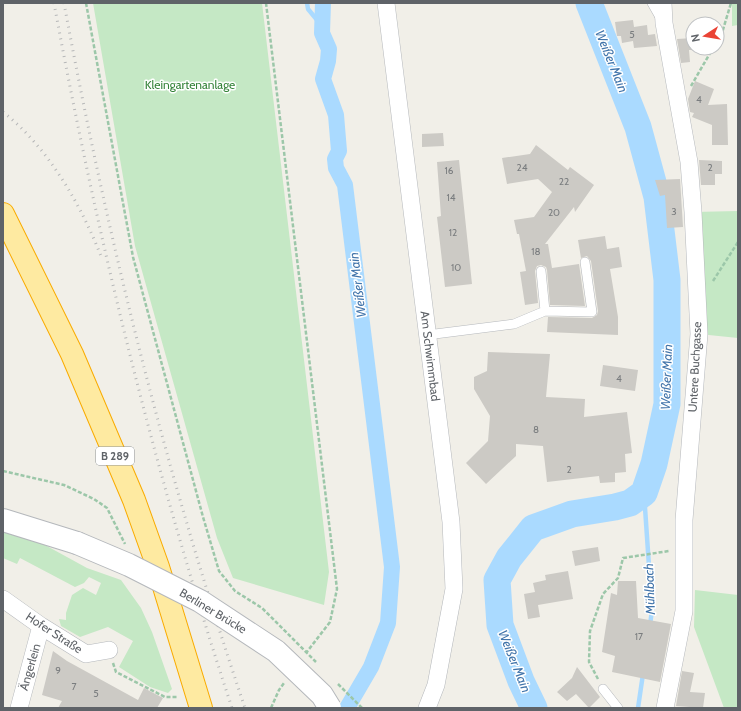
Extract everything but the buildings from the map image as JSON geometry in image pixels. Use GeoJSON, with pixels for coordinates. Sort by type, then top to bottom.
{"type":"FeatureCollection","features":[{"type":"Feature","properties":{"kind":"highway","name":"B 289"},"geometry":{"type":"LineString","coordinates":[[3,214],[72,354],[134,500],[158,567],[201,708]]}},
{"type":"Feature","properties":{"kind":"street","name":"Am Schwimmbad"},"geometry":{"type":"LineString","coordinates":[[386,3],[451,522],[454,589],[436,685],[428,708]]}},
{"type":"Feature","properties":{"kind":"street","name":"Untere Buchgasse"},"geometry":{"type":"LineString","coordinates":[[663,3],[664,23],[689,162],[699,334],[684,520],[684,611],[665,708]]}},
{"type":"Feature","properties":{"kind":"street","name":"Berliner Brücke"},"geometry":{"type":"LineString","coordinates":[[3,520],[77,543],[129,565],[200,601],[270,646],[322,695],[330,708]]}},
{"type":"Feature","properties":{"kind":"street","name":"Hofer Straße"},"geometry":{"type":"LineString","coordinates":[[3,599],[86,654],[109,650]]}},
{"type":"Feature","properties":{"kind":"street","name":"Ängerlein"},"geometry":{"type":"LineString","coordinates":[[18,708],[42,626]]}},
{"type":"Feature","properties":{"kind":"lane"},"geometry":{"type":"LineString","coordinates":[[652,3],[664,23]]}},
{"type":"Feature","properties":{"kind":"lane"},"geometry":{"type":"LineString","coordinates":[[428,335],[514,324],[545,311],[592,312],[585,262]]}},
{"type":"Feature","properties":{"kind":"lane"},"geometry":{"type":"LineString","coordinates":[[541,272],[545,311]]}},
{"type":"Feature","properties":{"kind":"lane"},"geometry":{"type":"LineString","coordinates":[[603,689],[618,708]]}},
{"type":"Feature","properties":{"kind":"path"},"geometry":{"type":"LineString","coordinates":[[86,3],[132,256],[203,517],[220,570],[235,591],[262,608],[312,657]]}},
{"type":"Feature","properties":{"kind":"path"},"geometry":{"type":"LineString","coordinates":[[266,3],[337,589],[330,622],[307,652]]}},
{"type":"Feature","properties":{"kind":"path"},"geometry":{"type":"LineString","coordinates":[[725,23],[731,3]]}},
{"type":"Feature","properties":{"kind":"path"},"geometry":{"type":"LineString","coordinates":[[679,107],[708,56]]}},
{"type":"Feature","properties":{"kind":"path"},"geometry":{"type":"LineString","coordinates":[[698,305],[738,242]]}},
{"type":"Feature","properties":{"kind":"path"},"geometry":{"type":"LineString","coordinates":[[603,689],[589,662],[590,631],[603,594],[618,578],[623,558],[653,554]]}},
{"type":"Feature","properties":{"kind":"path"},"geometry":{"type":"LineString","coordinates":[[109,650],[116,672],[165,697],[179,697]]}},
{"type":"Feature","properties":{"kind":"green space","name":"Kleingartenanlage"},"geometry":{"type":"Polygon","coordinates":[[[93,3],[262,3],[329,572],[324,605],[233,578],[217,538],[135,246],[93,3]]]}},
{"type":"Feature","properties":{"kind":"green space"},"geometry":{"type":"Polygon","coordinates":[[[732,3],[738,3],[738,25],[732,26],[732,3]]]}},
{"type":"Feature","properties":{"kind":"green space"},"geometry":{"type":"Polygon","coordinates":[[[738,211],[738,338],[699,334],[693,212],[738,211]]]}},
{"type":"Feature","properties":{"kind":"green space"},"geometry":{"type":"Polygon","coordinates":[[[3,530],[15,533],[45,545],[87,568],[121,580],[141,608],[152,632],[172,689],[168,693],[150,687],[119,667],[133,641],[108,627],[80,637],[61,626],[59,619],[66,620],[66,613],[72,595],[83,588],[96,595],[101,583],[89,577],[84,583],[75,587],[20,558],[17,564],[3,558],[3,530]]]}},
{"type":"Feature","properties":{"kind":"green space"},"geometry":{"type":"Polygon","coordinates":[[[695,590],[738,595],[738,708],[724,708],[694,627],[695,590]]]}},
{"type":"Feature","properties":{"kind":"waterway"},"geometry":{"type":"LineString","coordinates":[[307,3],[308,9],[322,26]]}},
{"type":"Feature","properties":{"kind":"waterway","name":"Weißer Main"},"geometry":{"type":"LineString","coordinates":[[323,3],[322,33],[329,49],[328,61],[323,79],[336,115],[339,151],[335,159],[336,168],[345,185],[392,567],[388,623],[371,667],[347,708]]}},
{"type":"Feature","properties":{"kind":"waterway","name":"Weißer Main"},"geometry":{"type":"LineString","coordinates":[[534,708],[521,681],[500,625],[497,580],[509,558],[533,528],[572,514],[630,503],[644,493],[654,464],[667,404],[667,280],[657,197],[638,127],[589,3]]}},
{"type":"Feature","properties":{"kind":"waterway","name":"Mühlbach"},"geometry":{"type":"LineString","coordinates":[[644,493],[652,610],[650,625]]}},
{"type":"Feature","properties":{"kind":"waterway","name":"Mühlbach"},"geometry":{"type":"LineString","coordinates":[[638,708],[643,674]]}},
{"type":"Feature","properties":{"kind":"railway"},"geometry":{"type":"LineString","coordinates":[[54,3],[90,182],[131,359],[178,534],[232,708]]}},
{"type":"Feature","properties":{"kind":"railway"},"geometry":{"type":"LineString","coordinates":[[64,3],[100,182],[142,358],[190,534],[245,708]]}},
{"type":"Feature","properties":{"kind":"railway"},"geometry":{"type":"LineString","coordinates":[[3,112],[35,142],[62,179],[74,198],[102,259]]}}]}
